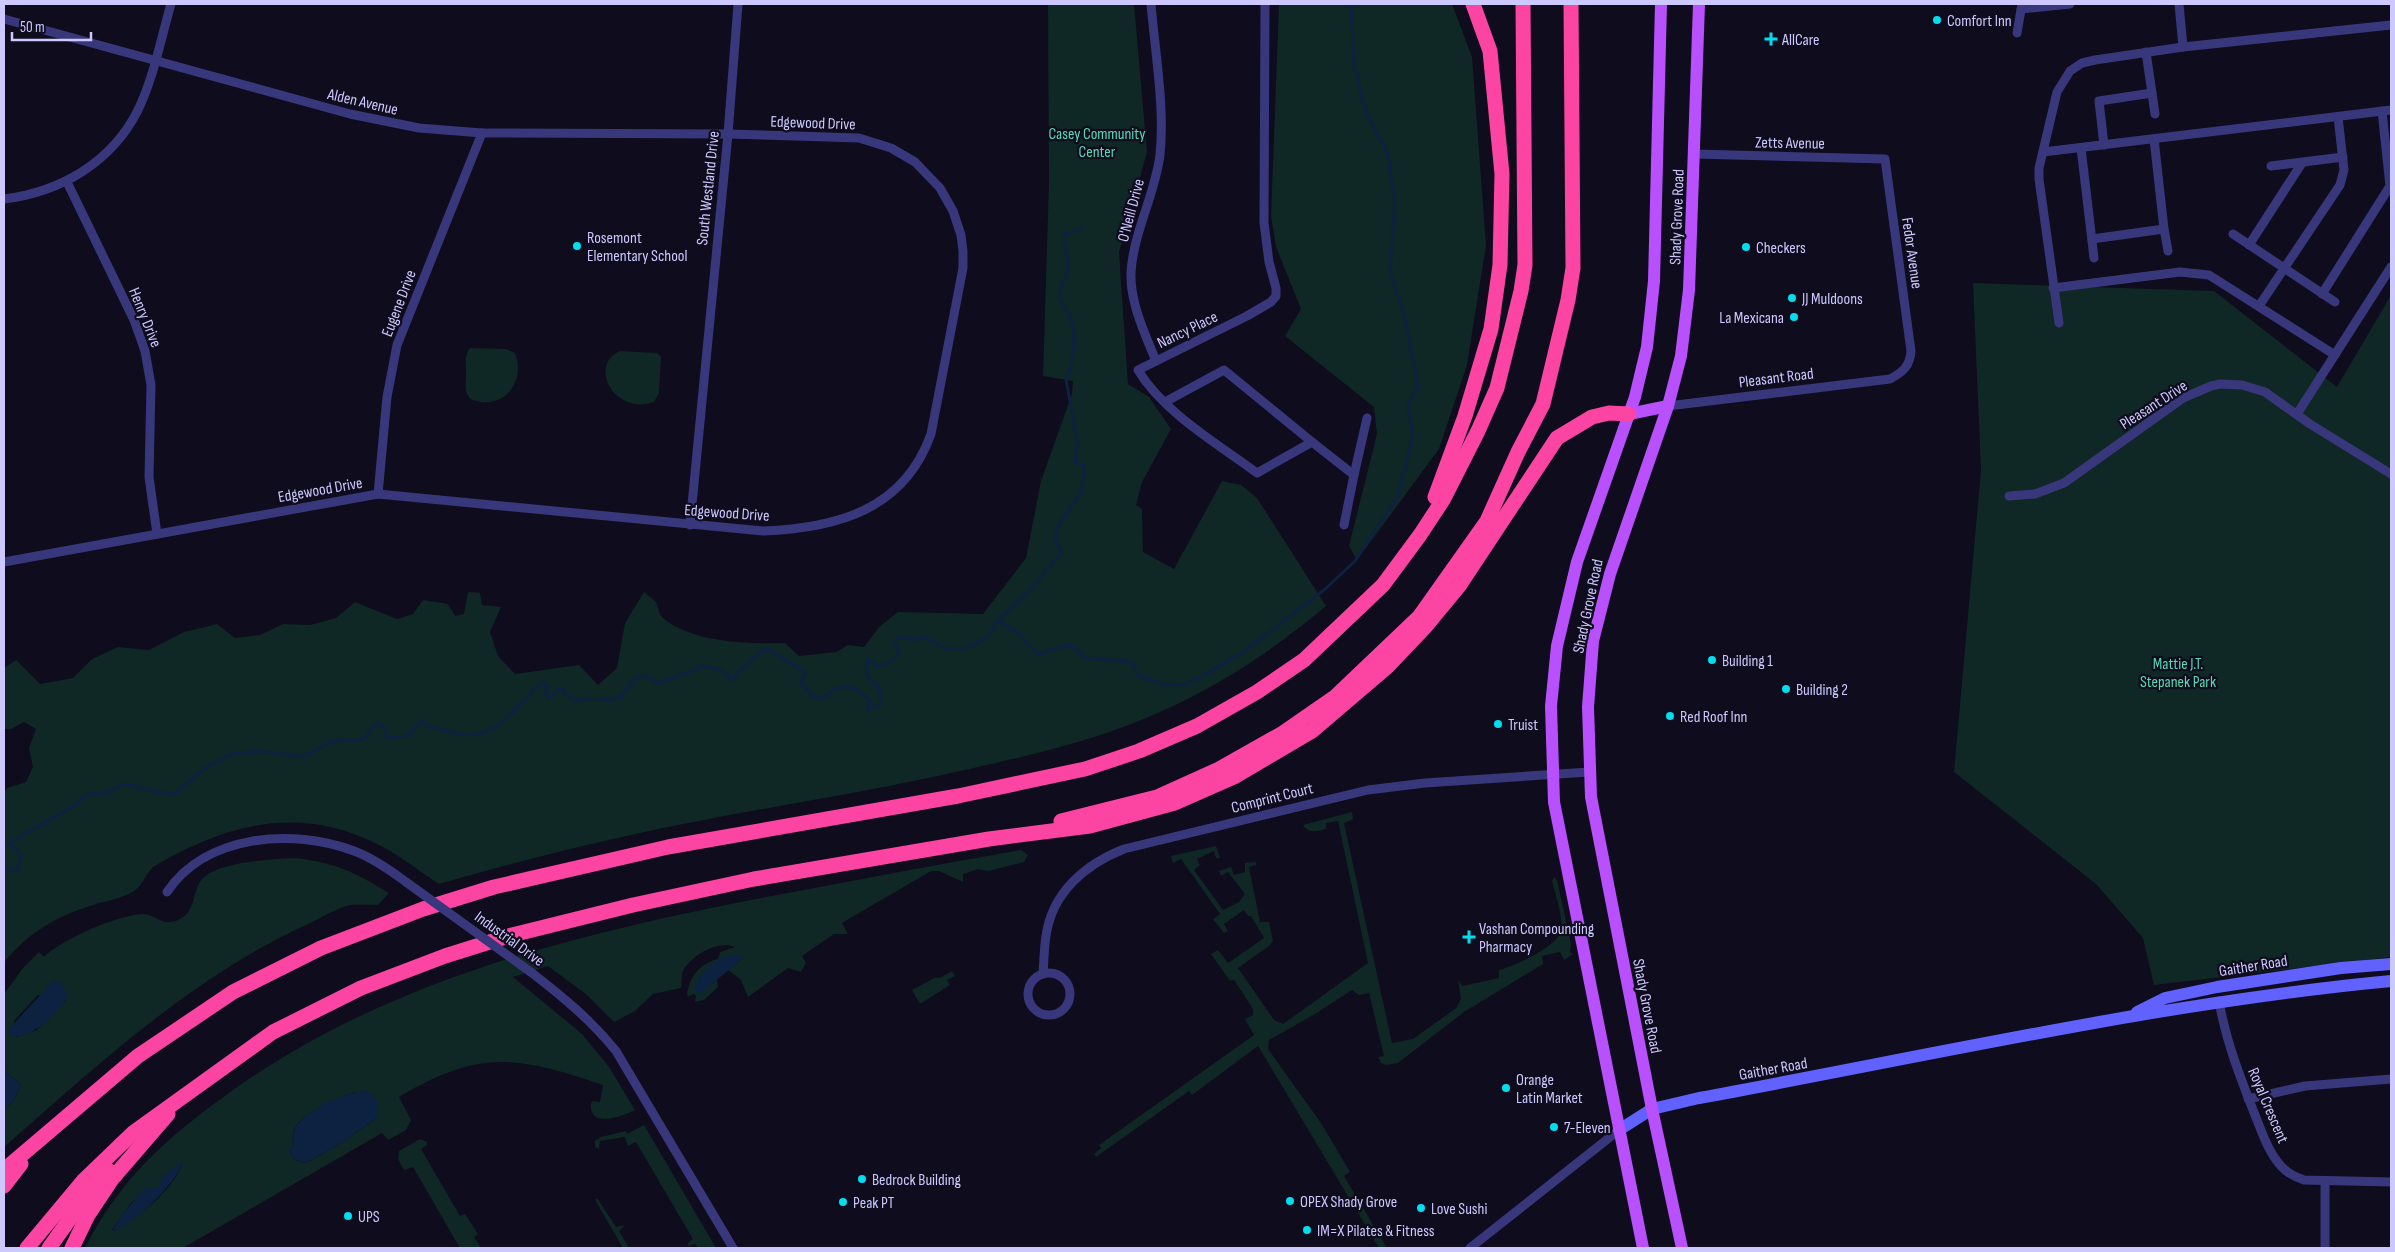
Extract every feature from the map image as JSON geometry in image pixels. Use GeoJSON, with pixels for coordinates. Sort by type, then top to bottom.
{"type":"FeatureCollection","features":[{"type":"Feature","properties":{"kind":"highway"},"geometry":{"type":"LineString","coordinates":[[1420,535],[1465,416],[1490,329],[1500,265],[1502,174],[1490,51],[1473,4]]}},
{"type":"Feature","properties":{"kind":"highway"},"geometry":{"type":"LineString","coordinates":[[4,1170],[54,1125],[138,1056],[233,992],[321,948],[423,909],[494,887],[668,846],[958,796],[1085,769],[1140,751],[1197,726],[1258,692],[1304,660],[1383,585],[1420,535],[1447,491],[1478,431],[1497,388],[1521,291],[1525,265],[1523,4]]}},
{"type":"Feature","properties":{"kind":"highway"},"geometry":{"type":"LineString","coordinates":[[989,839],[1157,797],[1219,769],[1283,733],[1335,697],[1419,617],[1481,529],[1543,404],[1574,268],[1571,4]]}},
{"type":"Feature","properties":{"kind":"highway"},"geometry":{"type":"LineString","coordinates":[[27,1248],[83,1181],[134,1132],[187,1092],[273,1032],[361,988],[445,956],[512,935],[632,905],[754,879],[989,839],[1090,826],[1175,803],[1234,777],[1312,731],[1386,667],[1426,626],[1459,586],[1557,438],[1592,417],[1608,414],[1629,414]]}},
{"type":"Feature","properties":{"kind":"highway"},"geometry":{"type":"LineString","coordinates":[[49,1248],[94,1185],[131,1145],[187,1092]]}},
{"type":"Feature","properties":{"kind":"highway"},"geometry":{"type":"LineString","coordinates":[[72,1248],[88,1215],[112,1179],[187,1092]]}},
{"type":"Feature","properties":{"kind":"highway"},"geometry":{"type":"LineString","coordinates":[[4,1186],[54,1125]]}},
{"type":"Feature","properties":{"kind":"main road","name":"Shady Grove Road"},"geometry":{"type":"LineString","coordinates":[[1643,1248],[1554,802],[1551,706],[1559,636],[1576,562],[1629,414],[1647,347],[1654,281],[1661,4]]}},
{"type":"Feature","properties":{"kind":"main road","name":"Shady Grove Road"},"geometry":{"type":"LineString","coordinates":[[1682,1248],[1598,839],[1589,772],[1588,707],[1593,641],[1614,558],[1646,473],[1668,406],[1680,356],[1689,290],[1699,4]]}},
{"type":"Feature","properties":{"kind":"main road","name":"Pleasant Road"},"geometry":{"type":"LineString","coordinates":[[1629,414],[1668,406]]}},
{"type":"Feature","properties":{"kind":"main road","name":"Gaither Road"},"geometry":{"type":"LineString","coordinates":[[2124,1019],[2172,996],[2341,968],[2391,964]]}},
{"type":"Feature","properties":{"kind":"main road","name":"Gaither Road"},"geometry":{"type":"LineString","coordinates":[[1619,1130],[1652,1109],[1667,1104],[2040,1032],[2124,1019],[2219,1001],[2391,981]]}},
{"type":"Feature","properties":{"kind":"street"},"geometry":{"type":"LineString","coordinates":[[4,199],[19,197],[67,182],[101,160],[124,135],[139,108],[171,4]]}},
{"type":"Feature","properties":{"kind":"street","name":"South Westland Drive"},"geometry":{"type":"LineString","coordinates":[[690,525],[728,134],[738,4]]}},
{"type":"Feature","properties":{"kind":"street","name":"O'Neill Drive"},"geometry":{"type":"LineString","coordinates":[[1152,4],[1162,128],[1160,157],[1133,255],[1131,275],[1134,299],[1156,361]]}},
{"type":"Feature","properties":{"kind":"street","name":"Nancy Place"},"geometry":{"type":"LineString","coordinates":[[1265,4],[1264,223],[1276,296],[1271,302],[1138,370],[1148,386],[1165,402],[1257,473],[1312,442]]}},
{"type":"Feature","properties":{"kind":"street"},"geometry":{"type":"LineString","coordinates":[[2017,33],[2022,6],[2070,4]]}},
{"type":"Feature","properties":{"kind":"street"},"geometry":{"type":"LineString","coordinates":[[2179,4],[2183,47]]}},
{"type":"Feature","properties":{"kind":"street","name":"Alden Avenue"},"geometry":{"type":"LineString","coordinates":[[4,19],[364,118],[419,128],[482,133],[728,134]]}},
{"type":"Feature","properties":{"kind":"street"},"geometry":{"type":"LineString","coordinates":[[2059,324],[2039,179],[2043,152],[2057,92],[2070,71],[2088,61],[2146,52],[2391,25]]}},
{"type":"Feature","properties":{"kind":"street"},"geometry":{"type":"LineString","coordinates":[[2146,52],[2155,114]]}},
{"type":"Feature","properties":{"kind":"street"},"geometry":{"type":"LineString","coordinates":[[2104,145],[2099,101],[2152,93]]}},
{"type":"Feature","properties":{"kind":"street"},"geometry":{"type":"LineString","coordinates":[[2043,152],[2386,111],[2390,186],[2322,294]]}},
{"type":"Feature","properties":{"kind":"street"},"geometry":{"type":"LineString","coordinates":[[2260,306],[2340,185],[2344,170],[2338,117]]}},
{"type":"Feature","properties":{"kind":"street","name":"Eugene Drive"},"geometry":{"type":"LineString","coordinates":[[378,494],[387,397],[397,345],[482,133]]}},
{"type":"Feature","properties":{"kind":"street","name":"Edgewood Drive"},"geometry":{"type":"LineString","coordinates":[[4,562],[378,494],[763,532],[818,526],[866,511],[893,493],[910,476],[925,450],[931,434],[963,268],[961,235],[953,211],[940,188],[915,162],[891,148],[859,138],[728,134]]}},
{"type":"Feature","properties":{"kind":"street"},"geometry":{"type":"LineString","coordinates":[[2154,139],[2168,251]]}},
{"type":"Feature","properties":{"kind":"street"},"geometry":{"type":"LineString","coordinates":[[2081,148],[2094,258]]}},
{"type":"Feature","properties":{"kind":"street","name":"Zetts Avenue"},"geometry":{"type":"LineString","coordinates":[[1695,154],[1885,159]]}},
{"type":"Feature","properties":{"kind":"street"},"geometry":{"type":"LineString","coordinates":[[2271,166],[2343,157]]}},
{"type":"Feature","properties":{"kind":"street","name":"Fedor Avenue"},"geometry":{"type":"LineString","coordinates":[[1885,159],[1911,351]]}},
{"type":"Feature","properties":{"kind":"street"},"geometry":{"type":"LineString","coordinates":[[2249,246],[2302,163]]}},
{"type":"Feature","properties":{"kind":"street","name":"Henry Drive"},"geometry":{"type":"LineString","coordinates":[[67,182],[134,320],[145,351],[151,385],[150,477],[157,534]]}},
{"type":"Feature","properties":{"kind":"street"},"geometry":{"type":"LineString","coordinates":[[2092,239],[2164,229]]}},
{"type":"Feature","properties":{"kind":"street"},"geometry":{"type":"LineString","coordinates":[[2232,234],[2335,302]]}},
{"type":"Feature","properties":{"kind":"street"},"geometry":{"type":"LineString","coordinates":[[2297,414],[2391,267]]}},
{"type":"Feature","properties":{"kind":"street"},"geometry":{"type":"LineString","coordinates":[[2053,288],[2188,272],[2215,277],[2335,354]]}},
{"type":"Feature","properties":{"kind":"street","name":"Pleasant Road"},"geometry":{"type":"LineString","coordinates":[[1668,406],[1890,380],[1902,372],[1910,363],[1911,351]]}},
{"type":"Feature","properties":{"kind":"street"},"geometry":{"type":"LineString","coordinates":[[1165,402],[1224,370],[1354,476]]}},
{"type":"Feature","properties":{"kind":"street","name":"Pleasant Drive"},"geometry":{"type":"LineString","coordinates":[[2009,496],[2035,494],[2064,483],[2183,398],[2211,386],[2230,384],[2266,392],[2391,474]]}},
{"type":"Feature","properties":{"kind":"street"},"geometry":{"type":"LineString","coordinates":[[1344,525],[1367,418]]}},
{"type":"Feature","properties":{"kind":"street","name":"Comprint Court"},"geometry":{"type":"LineString","coordinates":[[1043,974],[1046,935],[1060,899],[1084,871],[1109,855],[1124,849],[1368,790],[1425,783],[1589,772]]}},
{"type":"Feature","properties":{"kind":"street","name":"Industrial Drive"},"geometry":{"type":"LineString","coordinates":[[167,892],[177,878],[191,866],[208,856],[228,848],[273,839],[303,839],[339,846],[370,858],[532,973],[587,1017],[616,1051],[733,1248]]}},
{"type":"Feature","properties":{"kind":"street"},"geometry":{"type":"LineString","coordinates":[[1050,973],[1061,977],[1069,988],[1070,994],[1066,1006],[1056,1014],[1039,1013],[1032,1007],[1028,999],[1030,984],[1043,974],[1050,973]]}},
{"type":"Feature","properties":{"kind":"street","name":"Royal Crescent"},"geometry":{"type":"LineString","coordinates":[[2219,1001],[2228,1043],[2248,1099],[2267,1144],[2280,1165],[2291,1175],[2304,1180],[2325,1182],[2391,1182]]}},
{"type":"Feature","properties":{"kind":"street"},"geometry":{"type":"LineString","coordinates":[[2248,1099],[2304,1086],[2391,1079]]}},
{"type":"Feature","properties":{"kind":"street","name":"Gaither Road"},"geometry":{"type":"LineString","coordinates":[[1470,1248],[1619,1130]]}},
{"type":"Feature","properties":{"kind":"street"},"geometry":{"type":"LineString","coordinates":[[2325,1182],[2326,1248]]}},
{"type":"Feature","properties":{"kind":"green space","name":"Casey Community Center"},"geometry":{"type":"Polygon","coordinates":[[[1048,4],[1134,4],[1147,152],[1119,252],[1128,384],[1149,397],[1171,429],[1142,482],[1136,505],[1142,509],[1143,552],[1174,569],[1222,481],[1241,485],[1257,498],[1326,606],[1267,652],[1226,678],[1160,712],[1104,734],[1046,751],[928,778],[607,840],[439,884],[381,846],[351,833],[322,825],[265,824],[237,830],[209,839],[153,867],[139,886],[130,893],[80,909],[55,920],[33,934],[4,963],[4,793],[7,788],[26,782],[33,767],[29,748],[36,729],[24,722],[11,729],[4,729],[4,668],[16,660],[40,684],[73,678],[92,659],[118,647],[149,650],[184,632],[217,624],[235,638],[260,635],[283,624],[310,625],[336,618],[355,602],[397,619],[413,614],[423,600],[448,604],[455,616],[464,614],[468,592],[480,593],[482,605],[501,607],[490,632],[498,656],[515,674],[579,665],[598,685],[617,668],[625,623],[644,592],[656,602],[662,617],[677,627],[691,633],[739,642],[785,643],[799,656],[836,652],[848,645],[864,647],[879,627],[898,612],[983,614],[1026,558],[1041,481],[1072,394],[1073,381],[1043,376],[1049,183],[1048,4]]]}},
{"type":"Feature","properties":{"kind":"green space"},"geometry":{"type":"Polygon","coordinates":[[[1279,4],[1452,4],[1472,57],[1486,245],[1467,365],[1439,449],[1357,560],[1349,546],[1377,434],[1374,407],[1285,336],[1301,309],[1276,247],[1271,216],[1279,4]]]}},
{"type":"Feature","properties":{"kind":"green space","name":"Mattie J.T. Stepanek Park"},"geometry":{"type":"Polygon","coordinates":[[[1973,283],[2214,291],[2337,387],[2391,295],[2391,957],[2154,985],[2143,938],[2096,884],[1954,772],[1981,470],[1973,283]]]}},
{"type":"Feature","properties":{"kind":"green space"},"geometry":{"type":"Polygon","coordinates":[[[470,348],[506,349],[515,353],[518,363],[516,381],[512,389],[499,400],[480,402],[472,400],[467,395],[466,360],[470,348]]]}},
{"type":"Feature","properties":{"kind":"green space"},"geometry":{"type":"Polygon","coordinates":[[[620,351],[657,353],[661,357],[659,393],[654,402],[640,404],[628,402],[617,396],[610,387],[606,377],[606,367],[610,358],[620,351]]]}},
{"type":"Feature","properties":{"kind":"green space"},"geometry":{"type":"Polygon","coordinates":[[[1352,812],[1353,819],[1344,823],[1392,1043],[1413,1039],[1456,1008],[1461,999],[1458,979],[1462,986],[1499,978],[1499,970],[1534,955],[1558,937],[1562,926],[1552,881],[1554,877],[1557,880],[1571,944],[1570,952],[1573,954],[1564,960],[1560,952],[1542,956],[1543,964],[1464,1012],[1398,1063],[1386,1065],[1381,1063],[1378,1057],[1384,1056],[1369,993],[1359,995],[1352,990],[1269,1040],[1268,1049],[1321,1123],[1350,1172],[1344,1176],[1387,1248],[1379,1248],[1258,1046],[1192,1095],[1189,1091],[1096,1157],[1094,1154],[1101,1148],[1099,1145],[1254,1035],[1245,1019],[1253,1015],[1253,1009],[1234,980],[1230,981],[1211,954],[1218,950],[1228,963],[1264,938],[1251,916],[1248,916],[1244,910],[1224,924],[1228,931],[1224,933],[1213,919],[1220,914],[1181,859],[1173,863],[1171,856],[1216,846],[1220,858],[1216,858],[1214,851],[1197,859],[1200,865],[1194,870],[1223,910],[1239,902],[1245,894],[1228,872],[1221,876],[1219,871],[1231,867],[1234,875],[1245,872],[1245,863],[1256,862],[1256,865],[1249,867],[1260,922],[1269,922],[1273,941],[1269,946],[1238,968],[1274,1020],[1283,1024],[1368,963],[1338,821],[1326,823],[1326,829],[1316,831],[1308,830],[1303,825],[1352,812]]]}},
{"type":"Feature","properties":{"kind":"green space"},"geometry":{"type":"Polygon","coordinates":[[[1021,850],[1028,855],[1024,862],[988,871],[978,869],[963,874],[963,882],[939,871],[931,871],[842,923],[848,934],[834,934],[802,956],[806,963],[801,972],[788,968],[748,997],[741,980],[728,970],[742,959],[718,962],[705,971],[700,977],[712,984],[717,979],[718,987],[704,1000],[695,1002],[696,996],[694,994],[687,995],[690,982],[696,972],[706,964],[718,959],[720,952],[735,947],[728,945],[721,945],[707,950],[688,963],[683,971],[681,988],[653,994],[635,1011],[614,1022],[587,995],[548,966],[513,977],[582,1034],[609,1067],[635,1110],[630,1113],[607,1119],[600,1119],[595,1116],[591,1103],[593,1101],[600,1102],[603,1085],[573,1075],[522,1063],[476,1064],[427,1082],[399,1097],[411,1120],[406,1130],[388,1140],[382,1133],[183,1248],[85,1248],[98,1224],[127,1183],[180,1130],[222,1098],[283,1057],[348,1022],[414,992],[482,967],[623,927],[766,897],[1021,850]],[[355,1092],[325,1105],[304,1118],[297,1126],[293,1135],[294,1145],[289,1150],[295,1160],[306,1163],[340,1144],[378,1117],[355,1092]],[[182,1165],[158,1187],[151,1187],[131,1203],[112,1230],[114,1231],[124,1225],[153,1203],[170,1185],[182,1165]]]}},
{"type":"Feature","properties":{"kind":"green space"},"geometry":{"type":"Polygon","coordinates":[[[294,858],[321,862],[344,869],[389,893],[378,905],[351,905],[334,911],[264,946],[224,970],[185,996],[111,1054],[4,1147],[4,1110],[14,1100],[21,1085],[4,1070],[4,994],[23,968],[39,952],[44,957],[76,936],[104,924],[130,916],[146,914],[167,922],[178,920],[188,912],[199,884],[209,873],[246,862],[294,858]],[[38,995],[14,1021],[16,1037],[37,1030],[66,1000],[38,995]]]}},
{"type":"Feature","properties":{"kind":"green space"},"geometry":{"type":"Polygon","coordinates":[[[952,971],[955,976],[947,980],[950,985],[920,1004],[912,990],[952,971]]]}},
{"type":"Feature","properties":{"kind":"green space"},"geometry":{"type":"Polygon","coordinates":[[[644,1125],[716,1248],[698,1248],[695,1244],[688,1246],[688,1243],[693,1239],[636,1142],[628,1146],[625,1137],[600,1141],[599,1149],[595,1147],[595,1141],[601,1137],[626,1131],[627,1134],[644,1125]]]}},
{"type":"Feature","properties":{"kind":"green space"},"geometry":{"type":"Polygon","coordinates":[[[420,1139],[427,1142],[427,1145],[421,1149],[460,1216],[465,1214],[478,1234],[474,1237],[481,1248],[460,1248],[413,1167],[404,1170],[398,1159],[399,1151],[420,1139]]]}},
{"type":"Feature","properties":{"kind":"green space"},"geometry":{"type":"Polygon","coordinates":[[[597,1198],[616,1227],[625,1225],[619,1231],[629,1248],[623,1248],[595,1200],[597,1198]]]}},
{"type":"Feature","properties":{"kind":"water"},"geometry":{"type":"Polygon","coordinates":[[[738,954],[743,955],[742,959],[698,994],[695,989],[697,982],[706,969],[717,961],[738,954]]]}},
{"type":"Feature","properties":{"kind":"water"},"geometry":{"type":"Polygon","coordinates":[[[54,980],[59,981],[68,994],[60,1008],[35,1030],[25,1035],[9,1035],[8,1030],[54,980]]]}},
{"type":"Feature","properties":{"kind":"water"},"geometry":{"type":"Polygon","coordinates":[[[4,1070],[21,1085],[14,1100],[4,1110],[4,1070]]]}},
{"type":"Feature","properties":{"kind":"water"},"geometry":{"type":"Polygon","coordinates":[[[363,1091],[375,1097],[378,1117],[340,1144],[306,1163],[295,1160],[289,1150],[294,1145],[293,1134],[306,1116],[329,1102],[363,1091]]]}},
{"type":"Feature","properties":{"kind":"water"},"geometry":{"type":"Polygon","coordinates":[[[179,1163],[182,1164],[178,1172],[152,1204],[130,1222],[112,1231],[122,1215],[143,1190],[147,1187],[158,1187],[163,1176],[179,1163]]]}},
{"type":"Feature","properties":{"kind":"waterway"},"geometry":{"type":"LineString","coordinates":[[998,620],[1018,633],[1038,654],[1070,645],[1086,658],[1132,662],[1138,676],[1164,684],[1184,685],[1246,650],[1324,590],[1355,561],[1397,498],[1413,437],[1408,406],[1418,386],[1406,322],[1390,270],[1395,201],[1387,151],[1366,113],[1354,64],[1351,4]]}},
{"type":"Feature","properties":{"kind":"waterway"},"geometry":{"type":"LineString","coordinates":[[4,872],[18,869],[22,856],[9,843],[74,806],[88,794],[106,793],[124,784],[173,795],[208,766],[232,754],[259,751],[304,757],[330,742],[363,740],[376,723],[383,727],[388,738],[408,736],[420,722],[462,734],[477,734],[490,730],[501,722],[542,683],[548,685],[545,692],[549,699],[560,688],[575,701],[581,699],[614,699],[620,698],[635,678],[648,676],[657,684],[703,666],[721,670],[733,680],[738,672],[766,648],[806,673],[800,682],[814,697],[824,698],[836,689],[847,687],[859,691],[870,700],[867,709],[881,705],[879,687],[872,682],[867,672],[868,659],[879,667],[894,659],[900,653],[894,642],[900,636],[914,640],[924,637],[947,649],[966,648],[980,642],[992,631],[998,620],[1028,592],[1062,552],[1055,542],[1057,527],[1081,492],[1085,466],[1075,462],[1078,444],[1066,380],[1072,359],[1073,328],[1071,319],[1061,301],[1060,294],[1068,268],[1064,242],[1065,234],[1082,227]]}},
{"type":"Feature","properties":{"kind":"place","name":"Comfort Inn"},"geometry":{"type":"Point","coordinates":[1937,20]}},
{"type":"Feature","properties":{"kind":"place","name":"AllCare"},"geometry":{"type":"Point","coordinates":[1771,39]}},
{"type":"Feature","properties":{"kind":"place","name":"Rosemont Elementary School"},"geometry":{"type":"Point","coordinates":[577,246]}},
{"type":"Feature","properties":{"kind":"place","name":"Checkers"},"geometry":{"type":"Point","coordinates":[1746,247]}},
{"type":"Feature","properties":{"kind":"place","name":"JJ Muldoons"},"geometry":{"type":"Point","coordinates":[1792,298]}},
{"type":"Feature","properties":{"kind":"place","name":"La Mexicana"},"geometry":{"type":"Point","coordinates":[1794,317]}},
{"type":"Feature","properties":{"kind":"place","name":"Building 1"},"geometry":{"type":"Point","coordinates":[1712,660]}},
{"type":"Feature","properties":{"kind":"place","name":"Building 2"},"geometry":{"type":"Point","coordinates":[1786,689]}},
{"type":"Feature","properties":{"kind":"place","name":"Red Roof Inn"},"geometry":{"type":"Point","coordinates":[1670,716]}},
{"type":"Feature","properties":{"kind":"place","name":"Truist"},"geometry":{"type":"Point","coordinates":[1498,724]}},
{"type":"Feature","properties":{"kind":"place","name":"Vashan Compounding Pharmacy"},"geometry":{"type":"Point","coordinates":[1469,937]}},
{"type":"Feature","properties":{"kind":"place","name":"Orange Latin Market"},"geometry":{"type":"Point","coordinates":[1506,1088]}},
{"type":"Feature","properties":{"kind":"place","name":"7-Eleven"},"geometry":{"type":"Point","coordinates":[1554,1127]}},
{"type":"Feature","properties":{"kind":"place","name":"Bedrock Building"},"geometry":{"type":"Point","coordinates":[862,1179]}},
{"type":"Feature","properties":{"kind":"place","name":"OPEX Shady Grove"},"geometry":{"type":"Point","coordinates":[1290,1201]}},
{"type":"Feature","properties":{"kind":"place","name":"Peak PT"},"geometry":{"type":"Point","coordinates":[843,1202]}},
{"type":"Feature","properties":{"kind":"place","name":"Love Sushi"},"geometry":{"type":"Point","coordinates":[1421,1208]}},
{"type":"Feature","properties":{"kind":"place","name":"UPS"},"geometry":{"type":"Point","coordinates":[348,1216]}},
{"type":"Feature","properties":{"kind":"place","name":"IM=X Pilates & Fitness"},"geometry":{"type":"Point","coordinates":[1307,1230]}}]}
